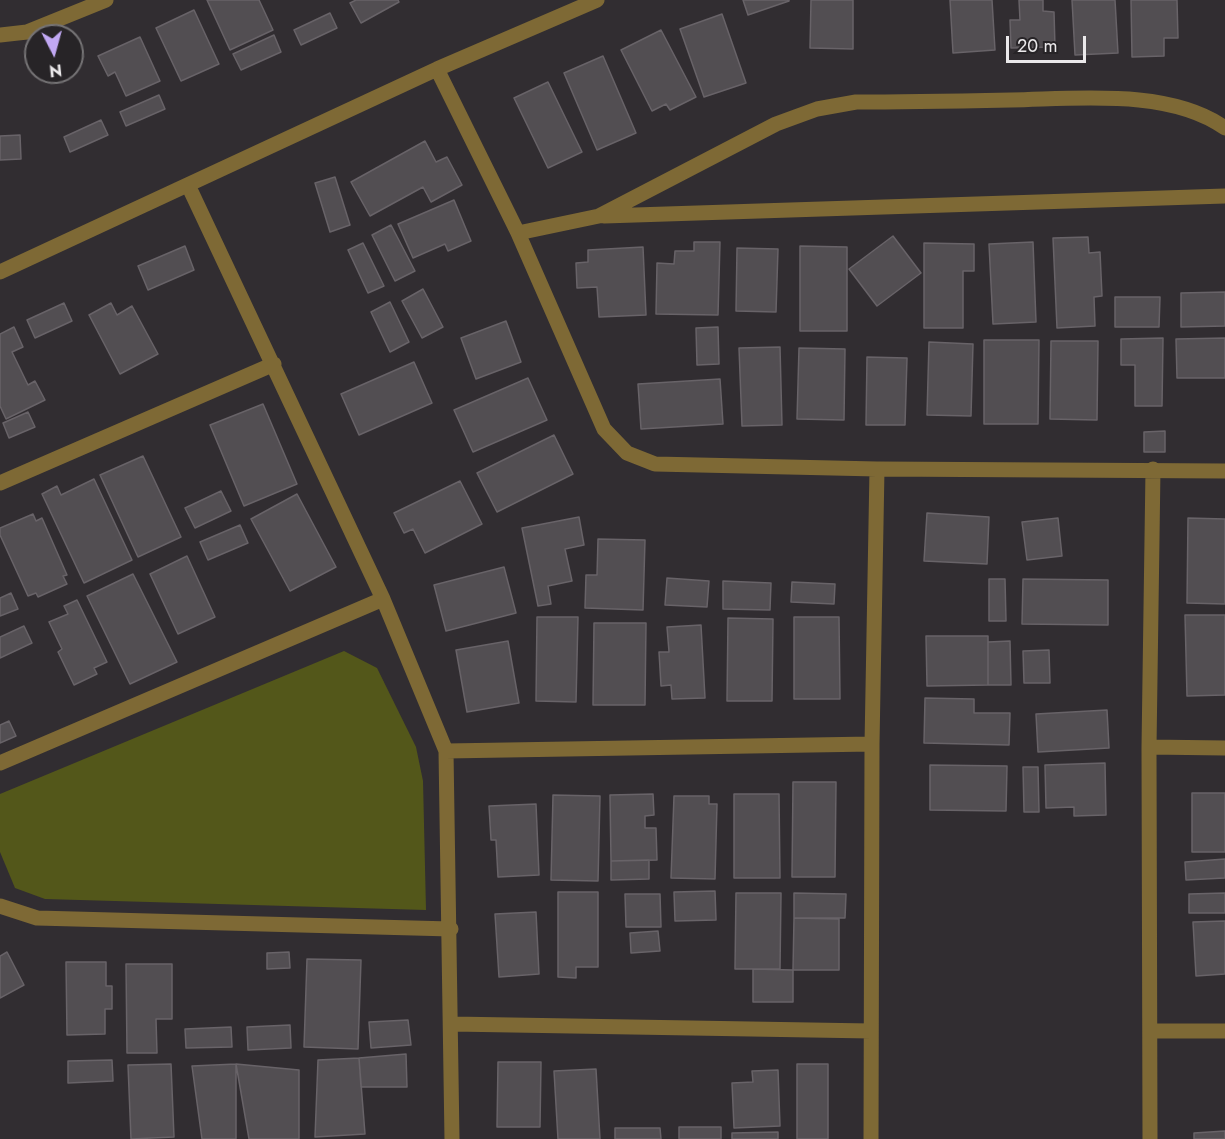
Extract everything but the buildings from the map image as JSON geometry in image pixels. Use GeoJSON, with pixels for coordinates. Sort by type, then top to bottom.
{"type":"FeatureCollection","features":[{"type":"Feature","properties":{"kind":"street"},"geometry":{"type":"LineString","coordinates":[[0,35],[27,32],[106,0]]}},
{"type":"Feature","properties":{"kind":"street"},"geometry":{"type":"LineString","coordinates":[[0,272],[437,69],[597,0]]}},
{"type":"Feature","properties":{"kind":"street"},"geometry":{"type":"LineString","coordinates":[[437,69],[518,233],[604,429],[627,453],[655,464],[877,469],[1225,471]]}},
{"type":"Feature","properties":{"kind":"street"},"geometry":{"type":"LineString","coordinates":[[599,216],[776,124],[817,109],[855,102],[1103,98],[1168,104],[1225,128]]}},
{"type":"Feature","properties":{"kind":"street"},"geometry":{"type":"LineString","coordinates":[[188,185],[383,599],[446,751],[451,929],[452,1139]]}},
{"type":"Feature","properties":{"kind":"street"},"geometry":{"type":"LineString","coordinates":[[518,233],[599,216],[1225,196]]}},
{"type":"Feature","properties":{"kind":"street"},"geometry":{"type":"LineString","coordinates":[[0,483],[274,364]]}},
{"type":"Feature","properties":{"kind":"street"},"geometry":{"type":"LineString","coordinates":[[871,1139],[872,744],[877,469]]}},
{"type":"Feature","properties":{"kind":"street"},"geometry":{"type":"LineString","coordinates":[[1150,1139],[1149,747],[1153,469]]}},
{"type":"Feature","properties":{"kind":"street"},"geometry":{"type":"LineString","coordinates":[[0,764],[383,599]]}},
{"type":"Feature","properties":{"kind":"street"},"geometry":{"type":"LineString","coordinates":[[446,751],[872,744]]}},
{"type":"Feature","properties":{"kind":"street"},"geometry":{"type":"LineString","coordinates":[[1149,747],[1225,748]]}},
{"type":"Feature","properties":{"kind":"street"},"geometry":{"type":"LineString","coordinates":[[0,906],[37,918],[451,929]]}},
{"type":"Feature","properties":{"kind":"street"},"geometry":{"type":"LineString","coordinates":[[452,1024],[871,1031]]}},
{"type":"Feature","properties":{"kind":"street"},"geometry":{"type":"LineString","coordinates":[[1151,1031],[1225,1031]]}},
{"type":"Feature","properties":{"kind":"green space"},"geometry":{"type":"Polygon","coordinates":[[[344,651],[377,668],[416,747],[423,781],[426,910],[45,899],[15,888],[0,852],[0,794],[344,651]]]}}]}
